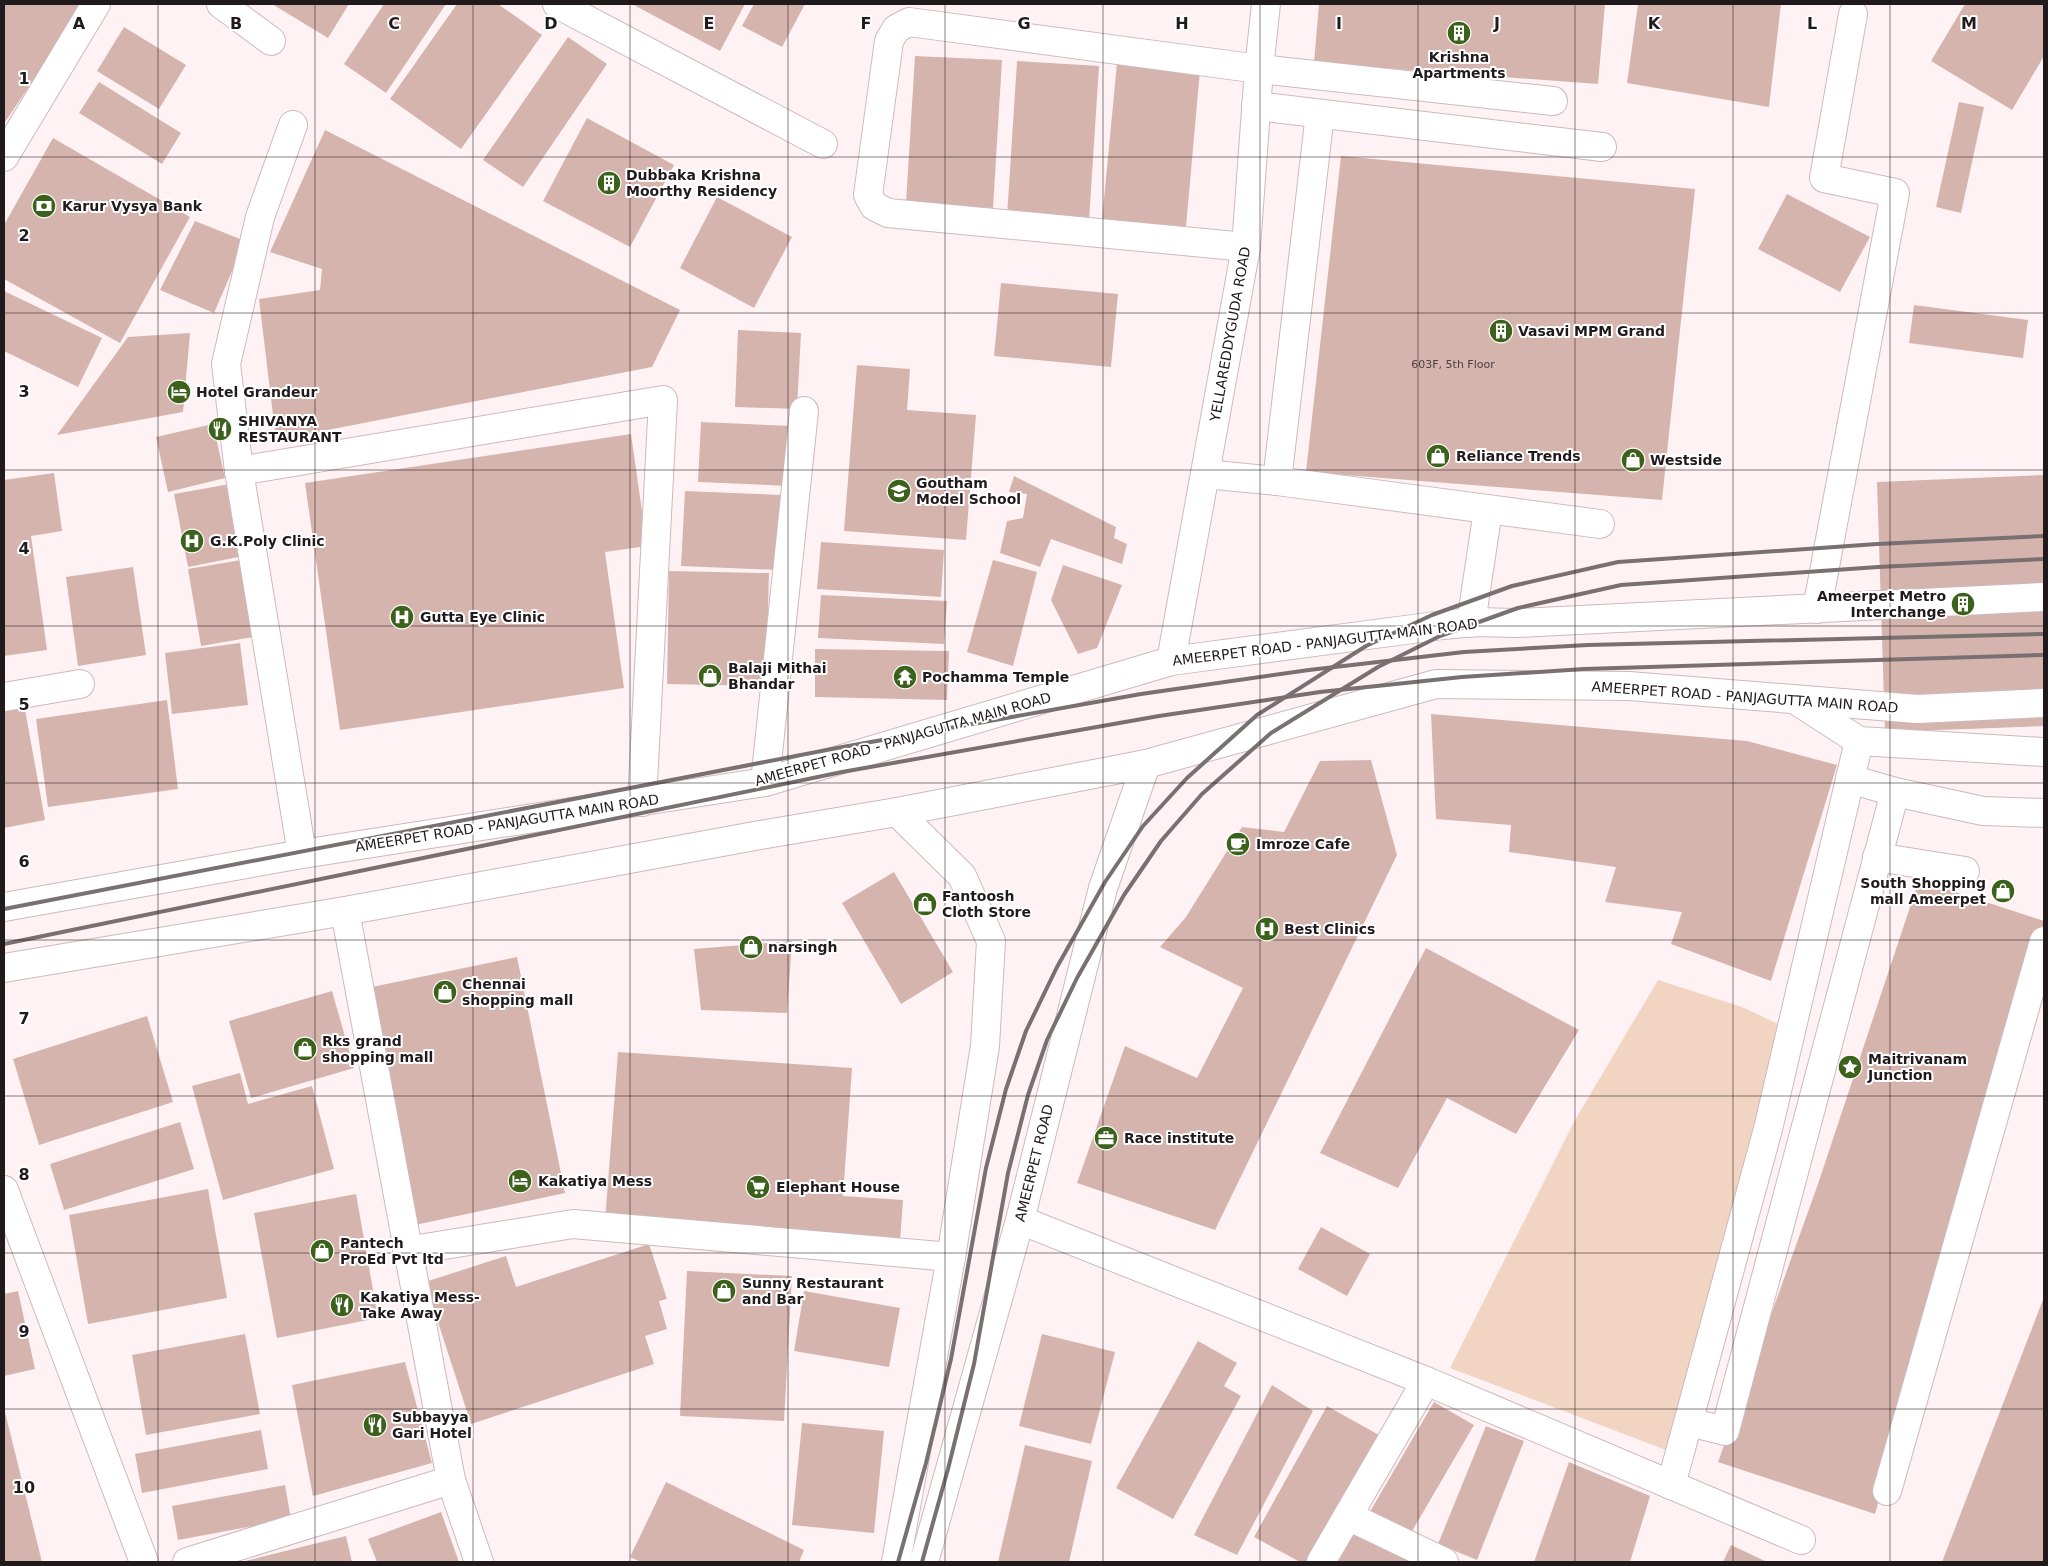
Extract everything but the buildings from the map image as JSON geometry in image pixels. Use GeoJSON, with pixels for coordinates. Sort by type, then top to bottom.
{"type":"FeatureCollection","features":[{"type":"Feature","properties":{"kind":"main road"},"geometry":{"type":"LineString","coordinates":[[4,157],[96,4]]}},
{"type":"Feature","properties":{"kind":"main road"},"geometry":{"type":"LineString","coordinates":[[221,4],[271,41]]}},
{"type":"Feature","properties":{"kind":"main road"},"geometry":{"type":"LineString","coordinates":[[557,4],[824,144]]}},
{"type":"Feature","properties":{"kind":"main road","name":"YELLAREDDYGUDA ROAD"},"geometry":{"type":"LineString","coordinates":[[1171,661],[1246,247],[1258,69],[1266,4]]}},
{"type":"Feature","properties":{"kind":"main road"},"geometry":{"type":"LineString","coordinates":[[1817,609],[1895,193],[1824,178],[1853,14]]}},
{"type":"Feature","properties":{"kind":"main road"},"geometry":{"type":"LineString","coordinates":[[1246,247],[888,213],[874,206],[868,195],[889,41],[896,29],[908,22],[1258,69],[1553,101]]}},
{"type":"Feature","properties":{"kind":"main road"},"geometry":{"type":"LineString","coordinates":[[1256,106],[1602,147]]}},
{"type":"Feature","properties":{"kind":"main road"},"geometry":{"type":"LineString","coordinates":[[1277,481],[1320,114]]}},
{"type":"Feature","properties":{"kind":"main road"},"geometry":{"type":"LineString","coordinates":[[293,125],[260,217],[226,364],[239,471],[302,854]]}},
{"type":"Feature","properties":{"kind":"main road"},"geometry":{"type":"LineString","coordinates":[[239,471],[663,400],[642,802]]}},
{"type":"Feature","properties":{"kind":"main road"},"geometry":{"type":"LineString","coordinates":[[765,782],[804,411]]}},
{"type":"Feature","properties":{"kind":"main road"},"geometry":{"type":"LineString","coordinates":[[1205,474],[1277,481],[1600,524]]}},
{"type":"Feature","properties":{"kind":"main road"},"geometry":{"type":"LineString","coordinates":[[1471,623],[1488,510]]}},
{"type":"Feature","properties":{"kind":"main road","name":"AMEERPET ROAD - PANJAGUTTA MAIN ROAD"},"geometry":{"type":"LineString","coordinates":[[4,907],[302,854],[765,782],[1171,661],[1443,625],[2044,597]]}},
{"type":"Feature","properties":{"kind":"main road"},"geometry":{"type":"LineString","coordinates":[[4,697],[80,684]]}},
{"type":"Feature","properties":{"kind":"main road","name":"AMEERPET ROAD - PANJAGUTTA MAIN ROAD"},"geometry":{"type":"LineString","coordinates":[[4,968],[345,912],[760,835],[897,812],[1146,764],[1436,684],[1629,686],[1917,709],[2044,703]]}},
{"type":"Feature","properties":{"kind":"main road"},"geometry":{"type":"LineString","coordinates":[[1794,699],[1859,740],[2044,752]]}},
{"type":"Feature","properties":{"kind":"main road"},"geometry":{"type":"LineString","coordinates":[[1671,1485],[1768,1130],[1859,740]]}},
{"type":"Feature","properties":{"kind":"main road","name":"AMEERPET ROAD"},"geometry":{"type":"LineString","coordinates":[[924,1562],[1020,1220],[1102,888],[1146,764]]}},
{"type":"Feature","properties":{"kind":"main road"},"geometry":{"type":"LineString","coordinates":[[1850,779],[1896,792],[1983,811],[2044,813]]}},
{"type":"Feature","properties":{"kind":"main road"},"geometry":{"type":"LineString","coordinates":[[1689,1422],[1725,1431],[1896,792]]}},
{"type":"Feature","properties":{"kind":"main road"},"geometry":{"type":"LineString","coordinates":[[896,1562],[951,1257],[985,1046],[991,941],[962,876],[897,812]]}},
{"type":"Feature","properties":{"kind":"main road"},"geometry":{"type":"LineString","coordinates":[[1878,857],[1965,870]]}},
{"type":"Feature","properties":{"kind":"main road"},"geometry":{"type":"LineString","coordinates":[[345,912],[451,1480],[479,1562]]}},
{"type":"Feature","properties":{"kind":"main road"},"geometry":{"type":"LineString","coordinates":[[1887,1491],[2044,941]]}},
{"type":"Feature","properties":{"kind":"main road"},"geometry":{"type":"LineString","coordinates":[[1768,1130],[1803,1137]]}},
{"type":"Feature","properties":{"kind":"main road"},"geometry":{"type":"LineString","coordinates":[[4,1190],[144,1562]]}},
{"type":"Feature","properties":{"kind":"main road"},"geometry":{"type":"LineString","coordinates":[[1020,1220],[1426,1381],[1801,1540]]}},
{"type":"Feature","properties":{"kind":"main road"},"geometry":{"type":"LineString","coordinates":[[407,1251],[573,1224],[951,1257]]}},
{"type":"Feature","properties":{"kind":"main road"},"geometry":{"type":"LineString","coordinates":[[1321,1562],[1426,1381]]}},
{"type":"Feature","properties":{"kind":"main road"},"geometry":{"type":"LineString","coordinates":[[187,1562],[451,1480]]}},
{"type":"Feature","properties":{"kind":"main road"},"geometry":{"type":"LineString","coordinates":[[1348,1516],[1444,1562]]}},
{"type":"Feature","properties":{"kind":"shaded area"},"geometry":{"type":"Polygon","coordinates":[[[1658,980],[1742,1007],[1787,1028],[1666,1450],[1450,1368],[1575,1120],[1658,980]]]}},
{"type":"Feature","properties":{"kind":"railway"},"geometry":{"type":"LineString","coordinates":[[898,1562],[926,1463],[951,1359],[986,1168],[1006,1089],[1026,1031],[1057,967],[1105,882],[1143,826],[1187,778],[1257,715],[1366,646],[1432,615],[1512,586],[1618,562],[1877,544],[2044,536]]}},
{"type":"Feature","properties":{"kind":"railway"},"geometry":{"type":"LineString","coordinates":[[922,1562],[948,1469],[974,1364],[1008,1173],[1028,1095],[1047,1040],[1077,978],[1124,895],[1161,841],[1202,794],[1271,733],[1378,667],[1440,636],[1518,608],[1621,585],[1878,567],[2044,559]]}},
{"type":"Feature","properties":{"kind":"railway"},"geometry":{"type":"LineString","coordinates":[[4,909],[837,748],[1141,694],[1309,670],[1464,652],[1588,645],[2044,634]]}},
{"type":"Feature","properties":{"kind":"railway"},"geometry":{"type":"LineString","coordinates":[[4,944],[842,772],[1159,716],[1320,692],[1462,677],[1584,669],[2044,655]]}},
{"type":"Feature","properties":{"kind":"place","name":"Krishna Apartments"},"geometry":{"type":"Point","coordinates":[1459,33]}},
{"type":"Feature","properties":{"kind":"place","name":"Dubbaka Krishna Moorthy Residency"},"geometry":{"type":"Point","coordinates":[609,183]}},
{"type":"Feature","properties":{"kind":"place","name":"Karur Vysya Bank"},"geometry":{"type":"Point","coordinates":[44,206]}},
{"type":"Feature","properties":{"kind":"place","name":"Vasavi MPM Grand"},"geometry":{"type":"Point","coordinates":[1501,331]}},
{"type":"Feature","properties":{"kind":"place","name":"Hotel Grandeur"},"geometry":{"type":"Point","coordinates":[179,392]}},
{"type":"Feature","properties":{"kind":"place","name":"SHIVANYA RESTAURANT"},"geometry":{"type":"Point","coordinates":[220,429]}},
{"type":"Feature","properties":{"kind":"place","name":"Reliance Trends"},"geometry":{"type":"Point","coordinates":[1438,456]}},
{"type":"Feature","properties":{"kind":"place","name":"Westside"},"geometry":{"type":"Point","coordinates":[1633,460]}},
{"type":"Feature","properties":{"kind":"place","name":"Goutham Model School"},"geometry":{"type":"Point","coordinates":[899,491]}},
{"type":"Feature","properties":{"kind":"place","name":"G.K.Poly Clinic"},"geometry":{"type":"Point","coordinates":[192,541]}},
{"type":"Feature","properties":{"kind":"place","name":"Ameerpet Metro Interchange"},"geometry":{"type":"Point","coordinates":[1963,604]}},
{"type":"Feature","properties":{"kind":"place","name":"Gutta Eye Clinic"},"geometry":{"type":"Point","coordinates":[402,617]}},
{"type":"Feature","properties":{"kind":"place","name":"Balaji Mithai Bhandar"},"geometry":{"type":"Point","coordinates":[710,676]}},
{"type":"Feature","properties":{"kind":"place","name":"Pochamma Temple"},"geometry":{"type":"Point","coordinates":[905,677]}},
{"type":"Feature","properties":{"kind":"place","name":"Imroze Cafe"},"geometry":{"type":"Point","coordinates":[1238,844]}},
{"type":"Feature","properties":{"kind":"place","name":"South Shopping mall Ameerpet"},"geometry":{"type":"Point","coordinates":[2003,891]}},
{"type":"Feature","properties":{"kind":"place","name":"Fantoosh Cloth Store"},"geometry":{"type":"Point","coordinates":[925,904]}},
{"type":"Feature","properties":{"kind":"place","name":"Best Clinics"},"geometry":{"type":"Point","coordinates":[1267,929]}},
{"type":"Feature","properties":{"kind":"place","name":"narsingh"},"geometry":{"type":"Point","coordinates":[751,947]}},
{"type":"Feature","properties":{"kind":"place","name":"Chennai shopping mall"},"geometry":{"type":"Point","coordinates":[445,992]}},
{"type":"Feature","properties":{"kind":"place","name":"Rks grand shopping mall"},"geometry":{"type":"Point","coordinates":[305,1049]}},
{"type":"Feature","properties":{"kind":"place","name":"Maitrivanam Junction"},"geometry":{"type":"Point","coordinates":[1850,1067]}},
{"type":"Feature","properties":{"kind":"place","name":"Race institute"},"geometry":{"type":"Point","coordinates":[1106,1138]}},
{"type":"Feature","properties":{"kind":"place","name":"Kakatiya Mess"},"geometry":{"type":"Point","coordinates":[520,1181]}},
{"type":"Feature","properties":{"kind":"place","name":"Elephant House"},"geometry":{"type":"Point","coordinates":[758,1187]}},
{"type":"Feature","properties":{"kind":"place","name":"Pantech ProEd Pvt ltd"},"geometry":{"type":"Point","coordinates":[322,1251]}},
{"type":"Feature","properties":{"kind":"place","name":"Sunny Restaurant and Bar"},"geometry":{"type":"Point","coordinates":[724,1291]}},
{"type":"Feature","properties":{"kind":"place","name":"Kakatiya Mess- Take Away"},"geometry":{"type":"Point","coordinates":[342,1305]}},
{"type":"Feature","properties":{"kind":"place","name":"Subbayya Gari Hotel"},"geometry":{"type":"Point","coordinates":[375,1425]}}]}
